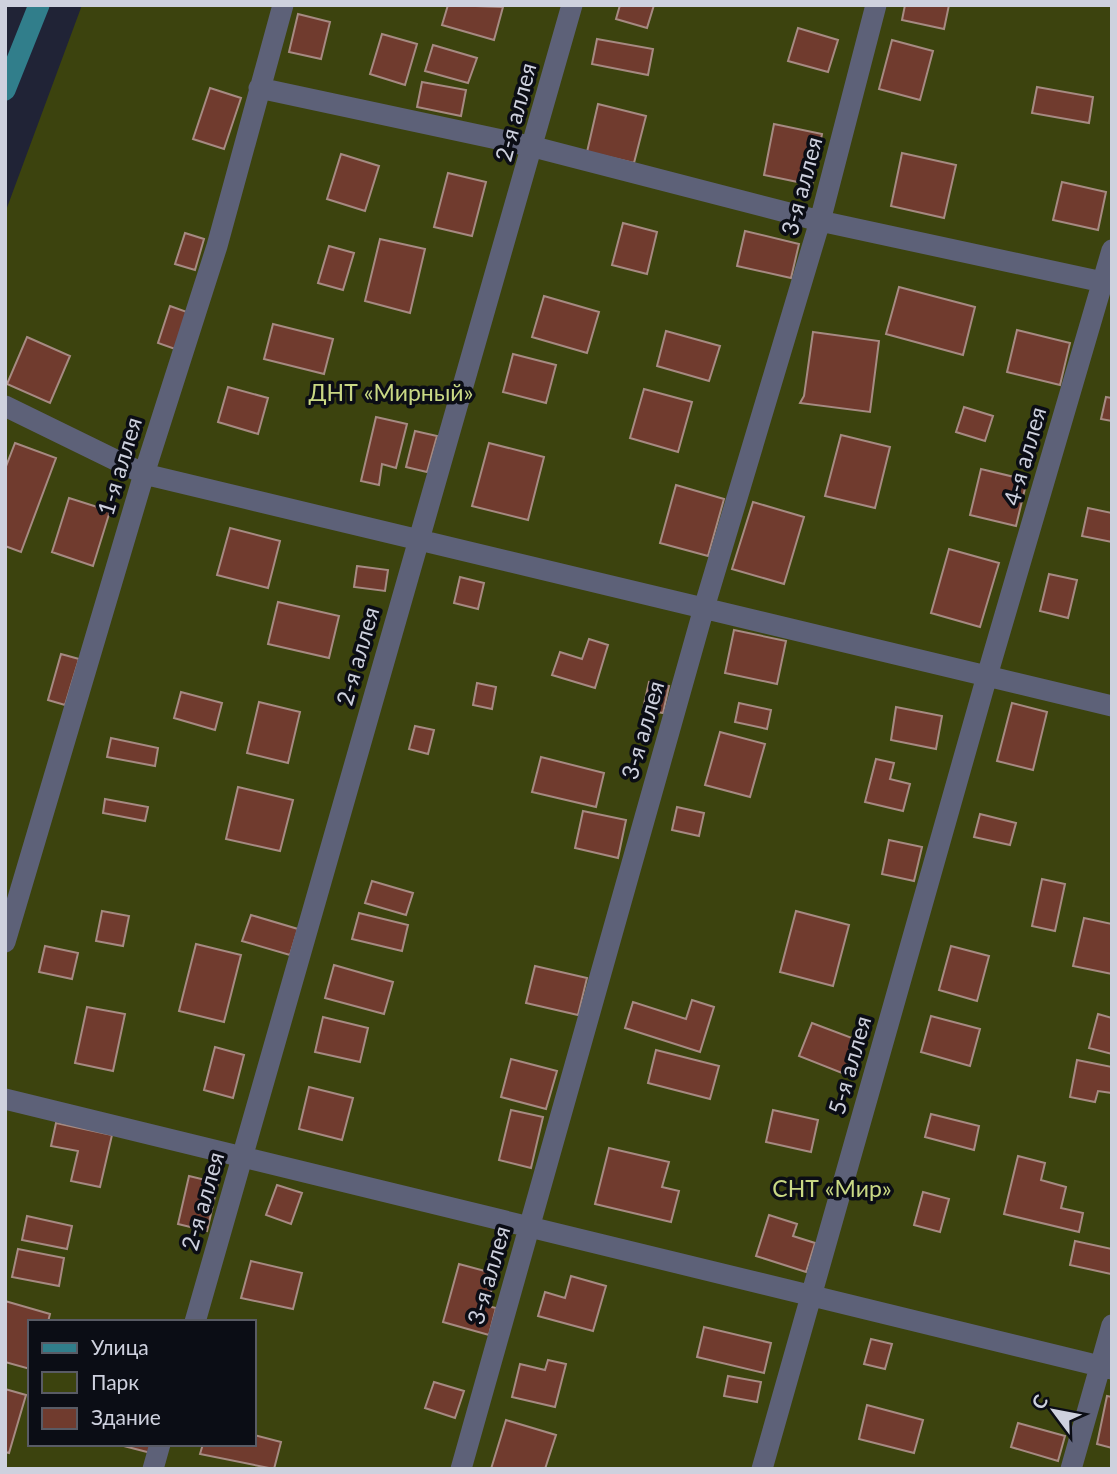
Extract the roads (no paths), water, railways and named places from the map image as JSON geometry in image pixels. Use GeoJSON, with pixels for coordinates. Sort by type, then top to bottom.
{"type":"FeatureCollection","features":[{"type":"Feature","properties":{"kind":"main road"},"geometry":{"type":"LineString","coordinates":[[5,90],[39,5]]}},
{"type":"Feature","properties":{"kind":"street","name":"1-я аллея"},"geometry":{"type":"LineString","coordinates":[[5,942],[144,474],[217,246],[258,88],[283,5]]}},
{"type":"Feature","properties":{"kind":"street","name":"2-я аллея"},"geometry":{"type":"LineString","coordinates":[[196,1320],[417,540],[534,147],[572,5]]}},
{"type":"Feature","properties":{"kind":"street","name":"3-я аллея"},"geometry":{"type":"LineString","coordinates":[[461,1469],[704,608],[820,221],[876,5]]}},
{"type":"Feature","properties":{"kind":"street"},"geometry":{"type":"LineString","coordinates":[[258,88],[534,147],[820,221],[1108,283]]}},
{"type":"Feature","properties":{"kind":"street","name":"4-я аллея"},"geometry":{"type":"LineString","coordinates":[[986,676],[1108,283],[1112,250]]}},
{"type":"Feature","properties":{"kind":"street"},"geometry":{"type":"LineString","coordinates":[[5,407],[144,474],[1112,706]]}},
{"type":"Feature","properties":{"kind":"street","name":"5-я аллея"},"geometry":{"type":"LineString","coordinates":[[762,1469],[986,676]]}},
{"type":"Feature","properties":{"kind":"street"},"geometry":{"type":"LineString","coordinates":[[5,1099],[1106,1367]]}},
{"type":"Feature","properties":{"kind":"street"},"geometry":{"type":"LineString","coordinates":[[1071,1469],[1106,1367],[1112,1325]]}},
{"type":"Feature","properties":{"kind":"street"},"geometry":{"type":"LineString","coordinates":[[153,1469],[159,1446]]}},
{"type":"Feature","properties":{"kind":"park label","name":"ДНТ «Мирный»"},"geometry":{"type":"Point","coordinates":[391,392]}},
{"type":"Feature","properties":{"kind":"park label","name":"СНТ «Мир»"},"geometry":{"type":"Point","coordinates":[832,1188]}}]}
